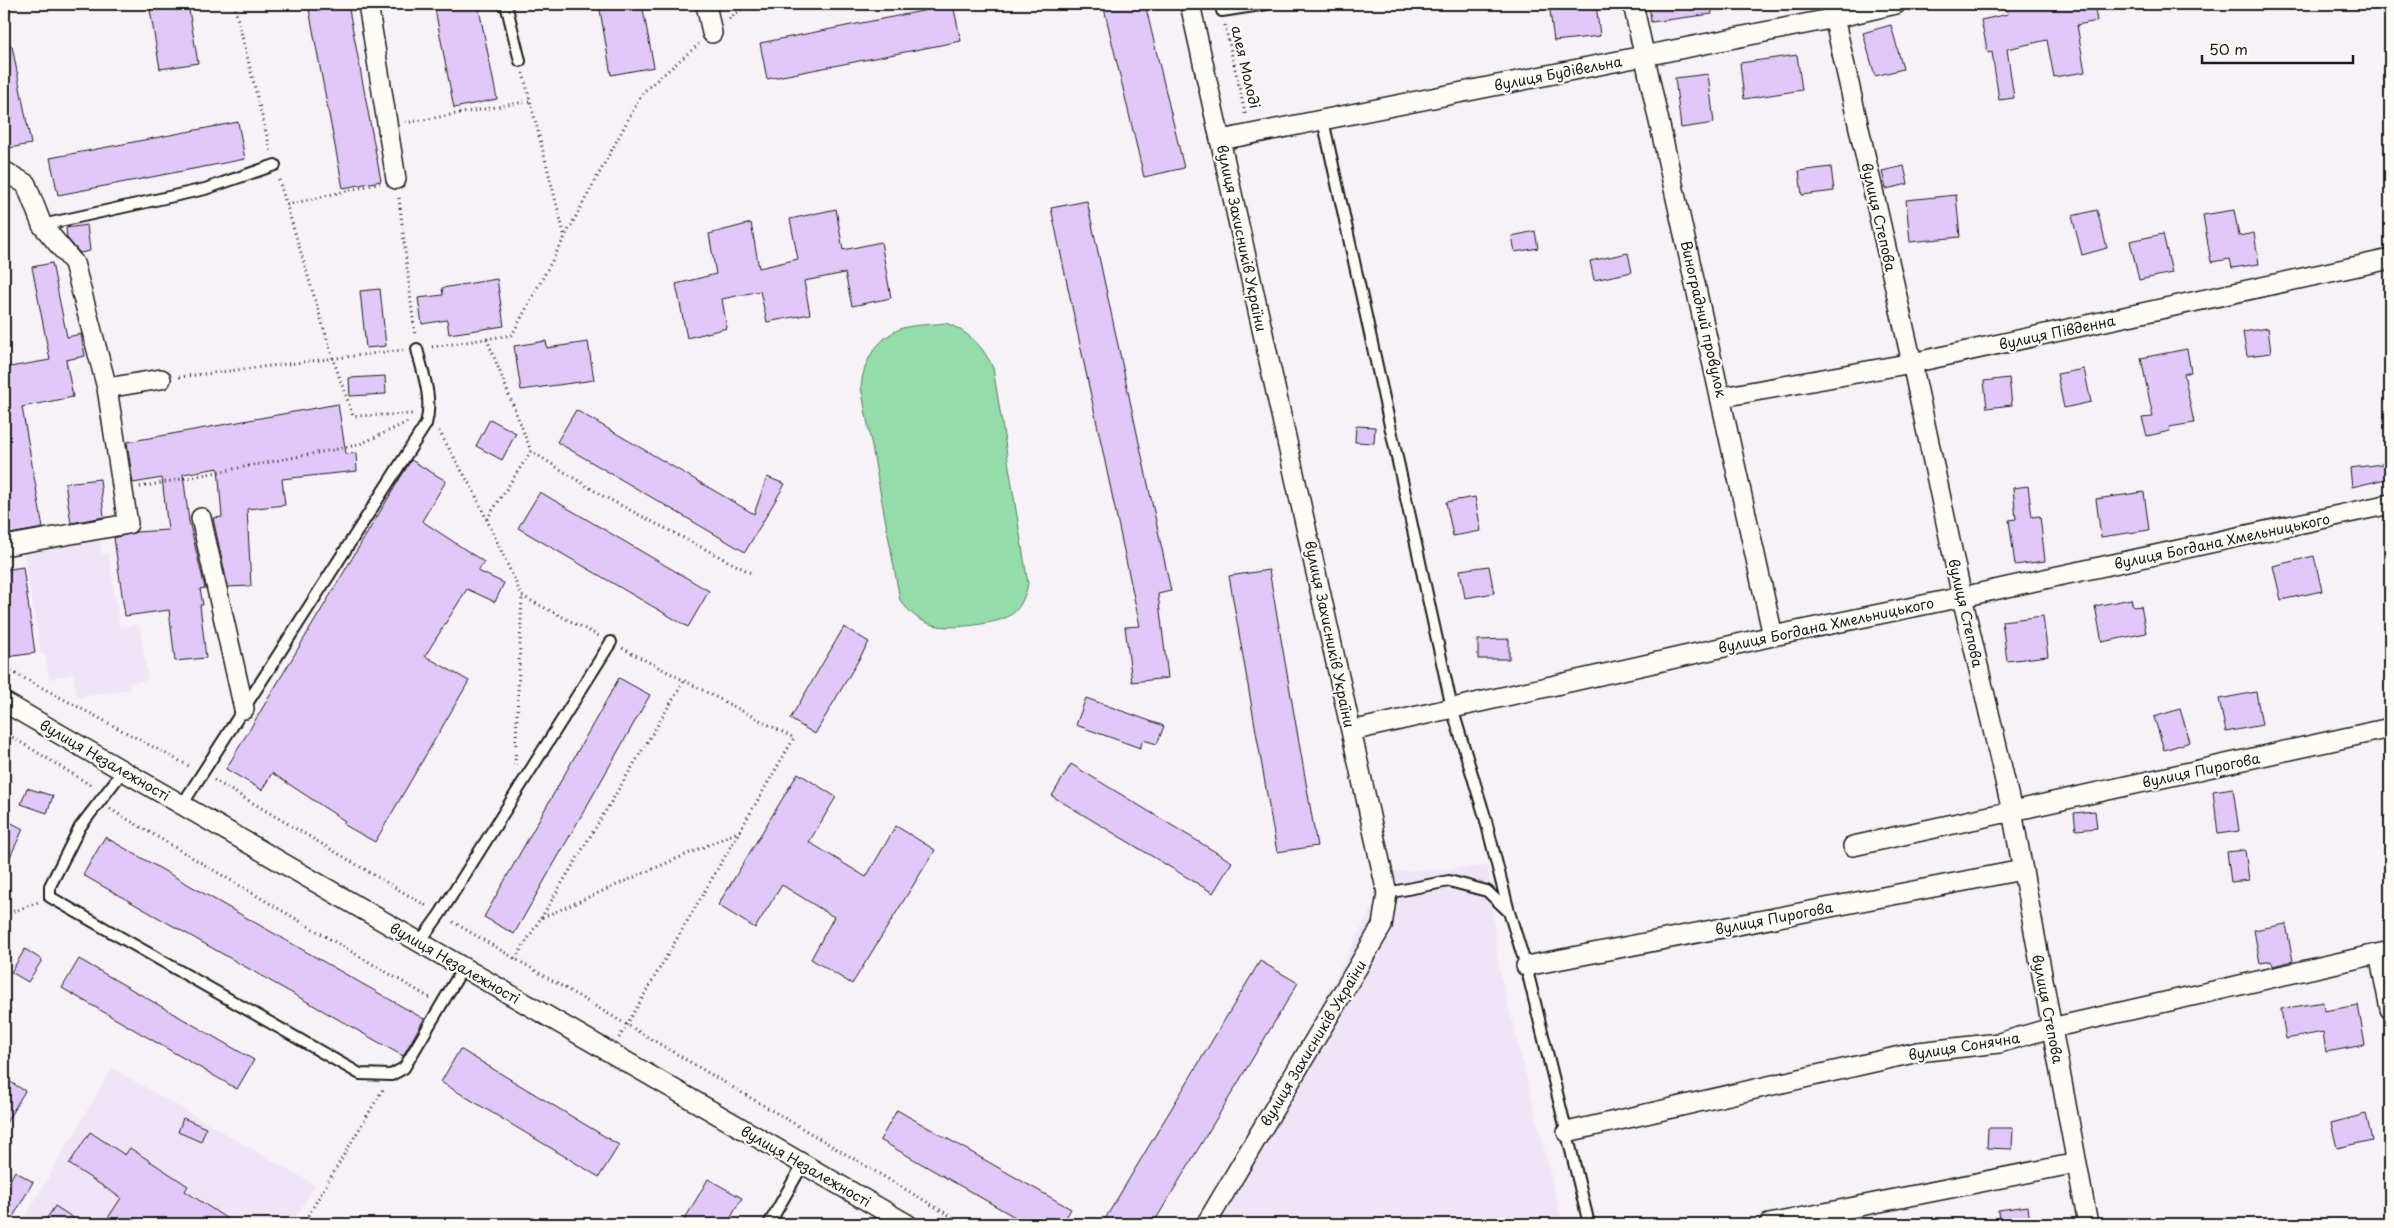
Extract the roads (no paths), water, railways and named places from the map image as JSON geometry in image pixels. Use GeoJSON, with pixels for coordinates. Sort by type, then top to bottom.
{"type":"FeatureCollection","features":[{"type":"Feature","properties":{"kind":"street"},"geometry":{"type":"LineString","coordinates":[[368,4],[396,179]]}},
{"type":"Feature","properties":{"kind":"street"},"geometry":{"type":"LineString","coordinates":[[706,4],[712,33]]}},
{"type":"Feature","properties":{"kind":"street","name":"вулиця Захисників України"},"geometry":{"type":"LineString","coordinates":[[1190,4],[1387,893],[1382,926],[1206,1224]]}},
{"type":"Feature","properties":{"kind":"street","name":"Виноградний провулок"},"geometry":{"type":"LineString","coordinates":[[1634,4],[1644,56],[1722,397],[1773,636]]}},
{"type":"Feature","properties":{"kind":"street","name":"вулиця Будівельна"},"geometry":{"type":"LineString","coordinates":[[1220,140],[1644,56],[1833,11],[1896,4]]}},
{"type":"Feature","properties":{"kind":"street","name":"вулиця Степова"},"geometry":{"type":"LineString","coordinates":[[1833,11],[1962,597],[2012,811],[2088,1224]]}},
{"type":"Feature","properties":{"kind":"street"},"geometry":{"type":"LineString","coordinates":[[4,171],[26,184],[42,225],[74,263],[107,388],[128,524],[4,546]]}},
{"type":"Feature","properties":{"kind":"street","name":"вулиця Південна"},"geometry":{"type":"LineString","coordinates":[[1722,397],[1912,364],[2390,259]]}},
{"type":"Feature","properties":{"kind":"street"},"geometry":{"type":"LineString","coordinates":[[107,388],[161,379]]}},
{"type":"Feature","properties":{"kind":"street","name":"вулиця Богдана Хмельницького"},"geometry":{"type":"LineString","coordinates":[[1351,731],[1773,636],[2390,504]]}},
{"type":"Feature","properties":{"kind":"street"},"geometry":{"type":"LineString","coordinates":[[201,518],[244,708]]}},
{"type":"Feature","properties":{"kind":"street","name":"вулиця Незалежності"},"geometry":{"type":"LineString","coordinates":[[4,702],[907,1224]]}},
{"type":"Feature","properties":{"kind":"street","name":"вулиця Пирогова"},"geometry":{"type":"LineString","coordinates":[[1852,846],[2390,728]]}},
{"type":"Feature","properties":{"kind":"street","name":"вулиця Пирогова"},"geometry":{"type":"LineString","coordinates":[[1526,966],[2022,870]]}},
{"type":"Feature","properties":{"kind":"street"},"geometry":{"type":"LineString","coordinates":[[2385,953],[2390,1009]]}},
{"type":"Feature","properties":{"kind":"street","name":"вулиця Сонячна"},"geometry":{"type":"LineString","coordinates":[[1567,1132],[1918,1052],[1999,1043],[2052,1028],[2385,953]]}},
{"type":"Feature","properties":{"kind":"street"},"geometry":{"type":"LineString","coordinates":[[1769,1224],[2077,1163]]}},
{"type":"Feature","properties":{"kind":"lane"},"geometry":{"type":"LineString","coordinates":[[506,4],[520,61]]}},
{"type":"Feature","properties":{"kind":"lane"},"geometry":{"type":"LineString","coordinates":[[1222,11],[1267,4]]}},
{"type":"Feature","properties":{"kind":"lane"},"geometry":{"type":"LineString","coordinates":[[1323,120],[1452,708],[1485,817],[1526,966],[1589,1224]]}},
{"type":"Feature","properties":{"kind":"lane"},"geometry":{"type":"LineString","coordinates":[[42,225],[205,189],[275,165]]}},
{"type":"Feature","properties":{"kind":"lane"},"geometry":{"type":"LineString","coordinates":[[182,805],[420,433],[429,413],[429,398],[417,349]]}},
{"type":"Feature","properties":{"kind":"lane"},"geometry":{"type":"LineString","coordinates":[[419,943],[440,914],[611,642]]}},
{"type":"Feature","properties":{"kind":"lane"},"geometry":{"type":"LineString","coordinates":[[123,771],[80,826],[50,886],[50,897],[360,1074],[391,1075],[404,1068],[463,968]]}},
{"type":"Feature","properties":{"kind":"lane"},"geometry":{"type":"LineString","coordinates":[[1387,893],[1449,881],[1487,891],[1510,912]]}},
{"type":"Feature","properties":{"kind":"lane"},"geometry":{"type":"LineString","coordinates":[[769,1224],[803,1164]]}}]}
